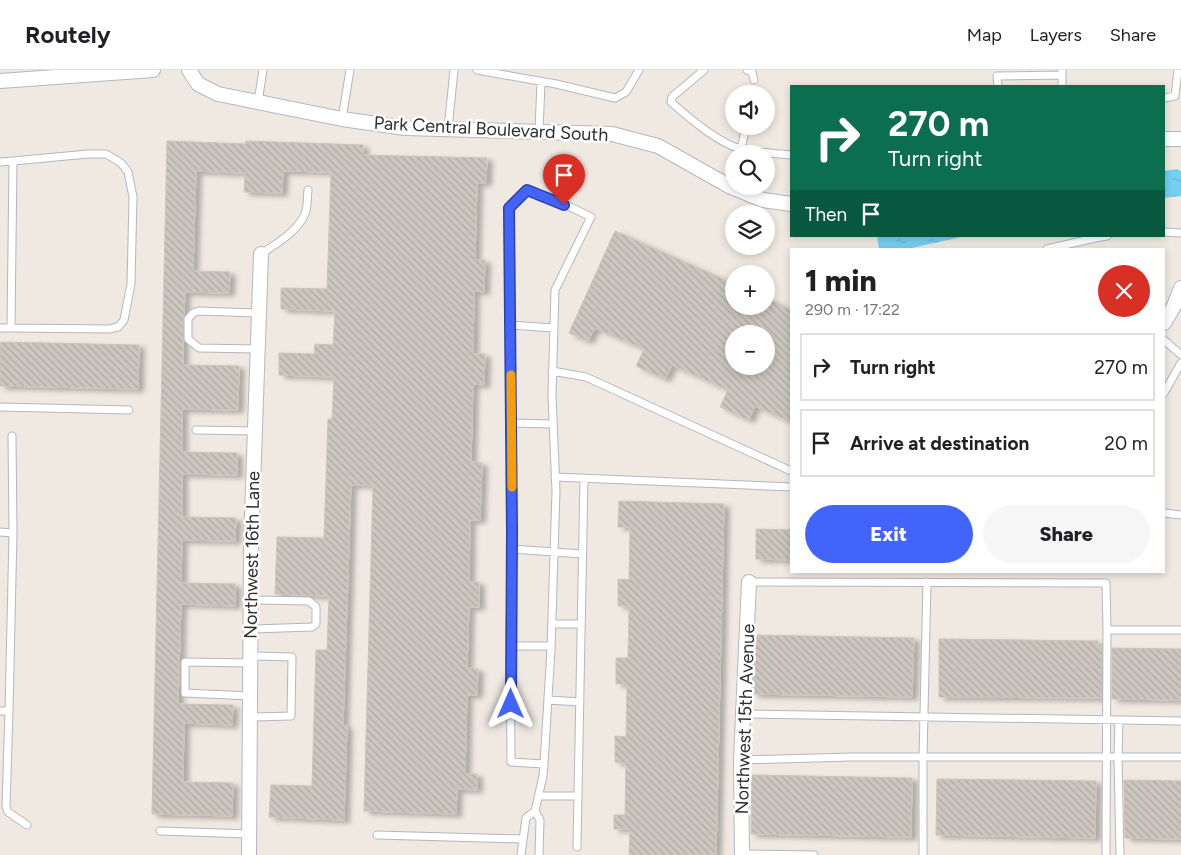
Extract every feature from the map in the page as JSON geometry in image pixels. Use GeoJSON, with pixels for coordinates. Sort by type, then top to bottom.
{"type":"FeatureCollection","features":[{"type":"Feature","properties":{"kind":"street"},"geometry":{"type":"LineString","coordinates":[[0,81],[153,70]]}},
{"type":"Feature","properties":{"kind":"street","name":"Park Central Boulevard South"},"geometry":{"type":"LineString","coordinates":[[189,70],[198,84],[218,94],[342,119],[405,128],[612,134],[658,146],[725,182]]}},
{"type":"Feature","properties":{"kind":"street"},"geometry":{"type":"LineString","coordinates":[[1165,140],[1181,139]]}},
{"type":"Feature","properties":{"kind":"street","name":"Park Central Boulevard South"},"geometry":{"type":"LineString","coordinates":[[752,195],[763,200],[790,204]]}},
{"type":"Feature","properties":{"kind":"street","name":"Northwest 16th Lane"},"geometry":{"type":"LineString","coordinates":[[249,855],[251,600],[260,254]]}},
{"type":"Feature","properties":{"kind":"street"},"geometry":{"type":"LineString","coordinates":[[1165,321],[1181,288]]}},
{"type":"Feature","properties":{"kind":"street","name":"Northwest 15th Avenue"},"geometry":{"type":"LineString","coordinates":[[742,854],[742,760],[749,582]]}},
{"type":"Feature","properties":{"kind":"lane"},"geometry":{"type":"LineString","coordinates":[[258,102],[264,70]]}},
{"type":"Feature","properties":{"kind":"lane"},"geometry":{"type":"LineString","coordinates":[[342,119],[350,70]]}},
{"type":"Feature","properties":{"kind":"lane"},"geometry":{"type":"LineString","coordinates":[[448,129],[454,70]]}},
{"type":"Feature","properties":{"kind":"lane"},"geometry":{"type":"LineString","coordinates":[[477,70],[615,98],[626,92],[638,70]]}},
{"type":"Feature","properties":{"kind":"lane"},"geometry":{"type":"LineString","coordinates":[[704,70],[672,97],[671,102],[685,115],[729,145]]}},
{"type":"Feature","properties":{"kind":"lane"},"geometry":{"type":"LineString","coordinates":[[747,70],[752,72],[754,80]]}},
{"type":"Feature","properties":{"kind":"lane"},"geometry":{"type":"LineString","coordinates":[[1165,98],[1175,96],[1178,70]]}},
{"type":"Feature","properties":{"kind":"lane"},"geometry":{"type":"LineString","coordinates":[[998,85],[997,76],[1062,73]]}},
{"type":"Feature","properties":{"kind":"lane"},"geometry":{"type":"LineString","coordinates":[[539,131],[541,82]]}},
{"type":"Feature","properties":{"kind":"lane"},"geometry":{"type":"LineString","coordinates":[[0,162],[106,154],[121,162],[128,172],[133,197],[131,284],[124,320],[118,327],[109,329],[0,328]]}},
{"type":"Feature","properties":{"kind":"lane"},"geometry":{"type":"LineString","coordinates":[[775,154],[790,155]]}},
{"type":"Feature","properties":{"kind":"lane"},"geometry":{"type":"LineString","coordinates":[[11,328],[13,161]]}},
{"type":"Feature","properties":{"kind":"lane"},"geometry":{"type":"LineString","coordinates":[[260,254],[278,242],[297,225],[306,212],[308,190]]}},
{"type":"Feature","properties":{"kind":"lane"},"geometry":{"type":"LineString","coordinates":[[539,855],[540,820],[536,811],[544,764],[554,554],[555,477],[552,371],[555,290],[590,217],[552,198],[527,190],[509,208],[512,550],[510,646],[511,762],[544,764]]}},
{"type":"Feature","properties":{"kind":"lane"},"geometry":{"type":"LineString","coordinates":[[1165,232],[1181,233]]}},
{"type":"Feature","properties":{"kind":"lane"},"geometry":{"type":"LineString","coordinates":[[1052,248],[1100,237]]}},
{"type":"Feature","properties":{"kind":"lane"},"geometry":{"type":"LineString","coordinates":[[258,349],[199,348],[188,339],[188,319],[193,313],[199,311],[259,313]]}},
{"type":"Feature","properties":{"kind":"lane"},"geometry":{"type":"LineString","coordinates":[[510,325],[554,328]]}},
{"type":"Feature","properties":{"kind":"lane"},"geometry":{"type":"LineString","coordinates":[[1165,341],[1181,355]]}},
{"type":"Feature","properties":{"kind":"lane"},"geometry":{"type":"LineString","coordinates":[[1165,391],[1181,363]]}},
{"type":"Feature","properties":{"kind":"lane"},"geometry":{"type":"LineString","coordinates":[[552,371],[586,377],[790,471]]}},
{"type":"Feature","properties":{"kind":"lane"},"geometry":{"type":"LineString","coordinates":[[0,407],[129,410]]}},
{"type":"Feature","properties":{"kind":"lane"},"geometry":{"type":"LineString","coordinates":[[511,423],[552,424]]}},
{"type":"Feature","properties":{"kind":"lane"},"geometry":{"type":"LineString","coordinates":[[196,430],[255,431]]}},
{"type":"Feature","properties":{"kind":"lane"},"geometry":{"type":"LineString","coordinates":[[12,436],[13,533],[6,806],[8,812],[27,824]]}},
{"type":"Feature","properties":{"kind":"lane"},"geometry":{"type":"LineString","coordinates":[[555,477],[790,487]]}},
{"type":"Feature","properties":{"kind":"lane"},"geometry":{"type":"LineString","coordinates":[[577,847],[584,478]]}},
{"type":"Feature","properties":{"kind":"lane"},"geometry":{"type":"LineString","coordinates":[[1165,514],[1181,515]]}},
{"type":"Feature","properties":{"kind":"lane"},"geometry":{"type":"LineString","coordinates":[[0,532],[13,533]]}},
{"type":"Feature","properties":{"kind":"lane"},"geometry":{"type":"LineString","coordinates":[[512,550],[554,554],[582,554]]}},
{"type":"Feature","properties":{"kind":"lane"},"geometry":{"type":"LineString","coordinates":[[749,582],[1106,583],[1106,855]]}},
{"type":"Feature","properties":{"kind":"lane"},"geometry":{"type":"LineString","coordinates":[[923,855],[927,582]]}},
{"type":"Feature","properties":{"kind":"lane"},"geometry":{"type":"LineString","coordinates":[[251,600],[309,601],[316,607],[316,624],[312,627],[251,628]]}},
{"type":"Feature","properties":{"kind":"lane"},"geometry":{"type":"LineString","coordinates":[[552,624],[581,624]]}},
{"type":"Feature","properties":{"kind":"lane"},"geometry":{"type":"LineString","coordinates":[[1107,630],[1181,630]]}},
{"type":"Feature","properties":{"kind":"lane"},"geometry":{"type":"LineString","coordinates":[[510,646],[551,646]]}},
{"type":"Feature","properties":{"kind":"lane"},"geometry":{"type":"LineString","coordinates":[[250,717],[291,716],[292,657],[185,662],[185,694],[251,696]]}},
{"type":"Feature","properties":{"kind":"lane"},"geometry":{"type":"LineString","coordinates":[[548,700],[580,702]]}},
{"type":"Feature","properties":{"kind":"lane"},"geometry":{"type":"LineString","coordinates":[[0,711],[9,711]]}},
{"type":"Feature","properties":{"kind":"lane"},"geometry":{"type":"LineString","coordinates":[[744,714],[1181,721]]}},
{"type":"Feature","properties":{"kind":"lane"},"geometry":{"type":"LineString","coordinates":[[1120,720],[1118,757],[1120,855]]}},
{"type":"Feature","properties":{"kind":"lane"},"geometry":{"type":"LineString","coordinates":[[742,760],[850,757],[1181,756]]}},
{"type":"Feature","properties":{"kind":"lane"},"geometry":{"type":"LineString","coordinates":[[539,796],[578,796]]}},
{"type":"Feature","properties":{"kind":"lane"},"geometry":{"type":"LineString","coordinates":[[521,855],[526,818],[536,811]]}},
{"type":"Feature","properties":{"kind":"lane"},"geometry":{"type":"LineString","coordinates":[[160,831],[250,834]]}},
{"type":"Feature","properties":{"kind":"lane"},"geometry":{"type":"LineString","coordinates":[[377,835],[524,839]]}},
{"type":"Feature","properties":{"kind":"lane"},"geometry":{"type":"LineString","coordinates":[[742,854],[814,855]]}},
{"type":"Feature","properties":{"kind":"water"},"geometry":{"type":"Polygon","coordinates":[[[1177,169],[1181,171],[1181,196],[1165,198],[1165,171],[1177,169]]]}},
{"type":"Feature","properties":{"kind":"water"},"geometry":{"type":"Polygon","coordinates":[[[877,237],[961,237],[912,248],[879,248],[877,237]]]}},
{"type":"Feature","properties":{"kind":"building"},"geometry":{"type":"Polygon","coordinates":[[[167,141],[246,144],[246,141],[363,145],[363,155],[487,158],[486,183],[477,183],[475,260],[485,260],[484,292],[474,291],[473,354],[485,354],[484,385],[473,384],[471,462],[482,463],[480,520],[470,520],[469,582],[479,582],[479,607],[469,607],[467,668],[478,669],[477,695],[467,695],[465,774],[477,774],[477,790],[457,789],[456,814],[364,811],[373,485],[351,485],[343,726],[347,726],[344,820],[269,817],[271,785],[312,786],[316,650],[327,650],[329,596],[275,594],[277,537],[324,538],[328,419],[332,419],[334,377],[279,375],[279,353],[314,354],[315,344],[333,345],[335,311],[281,309],[281,288],[327,289],[331,172],[283,171],[282,193],[244,192],[245,173],[196,171],[193,271],[230,272],[229,293],[185,292],[183,365],[239,366],[238,410],[182,409],[182,452],[237,453],[237,475],[182,474],[182,517],[236,518],[235,541],[182,540],[181,583],[235,584],[235,606],[181,604],[178,704],[233,705],[232,725],[184,723],[183,782],[233,783],[232,816],[152,814],[167,141]]]}},
{"type":"Feature","properties":{"kind":"building"},"geometry":{"type":"Polygon","coordinates":[[[615,231],[725,280],[725,315],[775,315],[775,302],[790,310],[790,422],[755,406],[749,420],[720,407],[728,390],[672,365],[665,379],[636,366],[644,349],[595,328],[588,341],[569,333],[615,231]]]}},
{"type":"Feature","properties":{"kind":"building"},"geometry":{"type":"Polygon","coordinates":[[[0,342],[139,345],[138,389],[0,386],[0,342]]]}},
{"type":"Feature","properties":{"kind":"building"},"geometry":{"type":"Polygon","coordinates":[[[619,501],[724,504],[716,855],[629,855],[630,829],[614,829],[614,815],[625,815],[626,763],[615,762],[615,736],[626,737],[627,684],[616,684],[616,658],[628,658],[629,606],[618,606],[618,579],[629,580],[630,527],[618,527],[619,501]]]}},
{"type":"Feature","properties":{"kind":"building"},"geometry":{"type":"Polygon","coordinates":[[[756,529],[790,530],[790,560],[756,559],[756,529]]]}},
{"type":"Feature","properties":{"kind":"building"},"geometry":{"type":"Polygon","coordinates":[[[755,635],[914,638],[912,697],[753,694],[755,635]]]}},
{"type":"Feature","properties":{"kind":"building"},"geometry":{"type":"Polygon","coordinates":[[[939,639],[1098,641],[1098,647],[1102,647],[1101,698],[939,697],[939,639]]]}},
{"type":"Feature","properties":{"kind":"building"},"geometry":{"type":"Polygon","coordinates":[[[1112,648],[1181,649],[1181,700],[1112,699],[1112,648]]]}},
{"type":"Feature","properties":{"kind":"building"},"geometry":{"type":"Polygon","coordinates":[[[752,775],[912,778],[911,837],[751,834],[752,775]]]}},
{"type":"Feature","properties":{"kind":"building"},"geometry":{"type":"Polygon","coordinates":[[[937,779],[1096,781],[1095,838],[936,835],[937,779]]]}},
{"type":"Feature","properties":{"kind":"building"},"geometry":{"type":"Polygon","coordinates":[[[1124,780],[1181,781],[1181,839],[1125,838],[1124,780]]]}},
{"type":"Feature","properties":{"kind":"slow traffic"},"geometry":{"type":"LineString","coordinates":[[511,375],[512,487]]}},
{"type":"Feature","properties":{"kind":"route"},"geometry":{"type":"LineString","coordinates":[[511,704],[512,532],[509,208],[527,190],[552,198],[564,205]]}}]}
